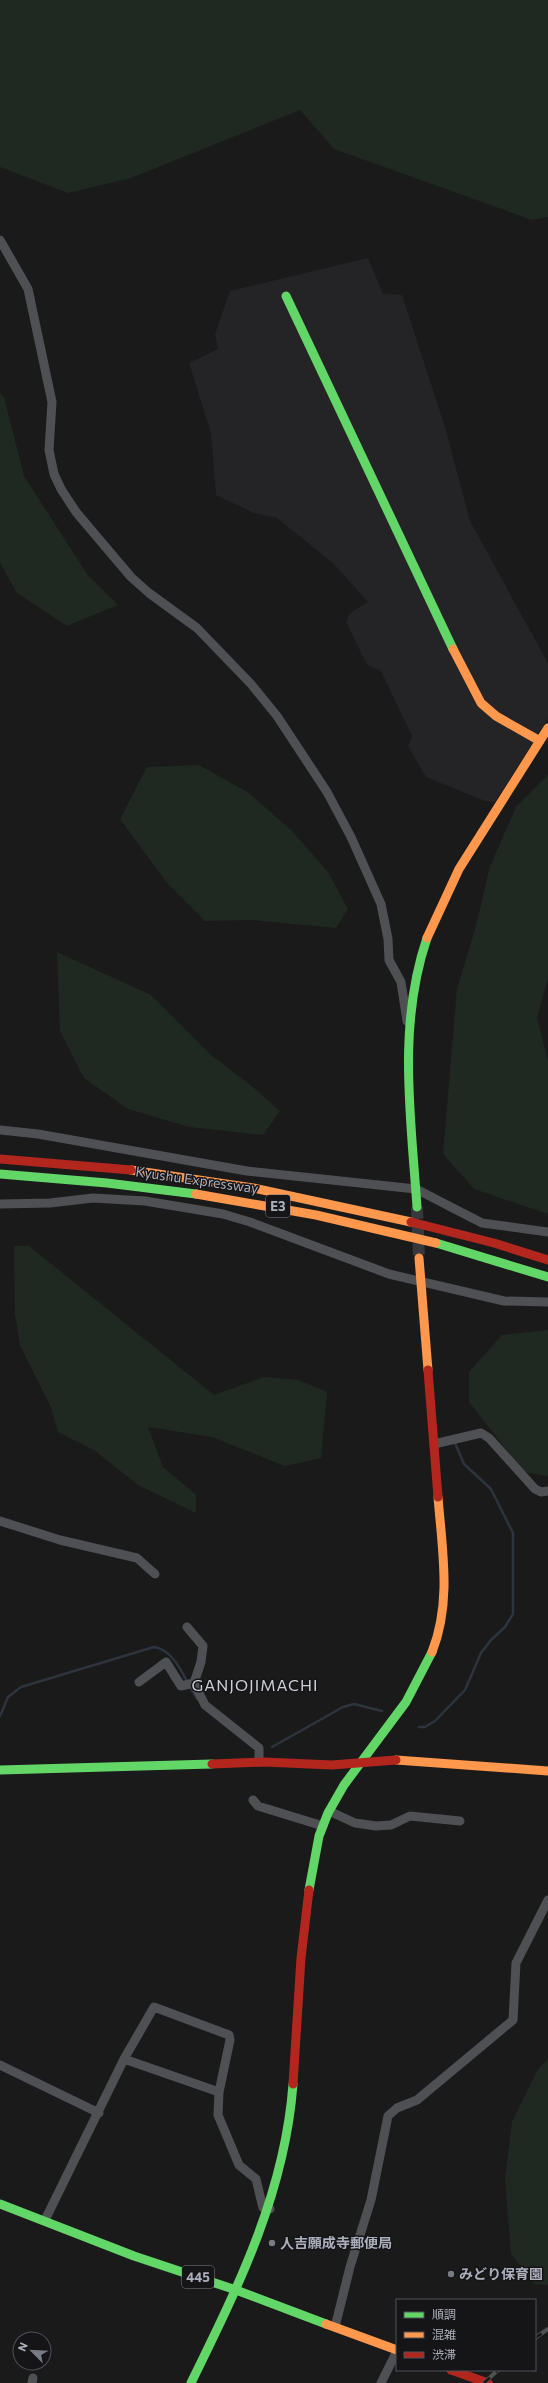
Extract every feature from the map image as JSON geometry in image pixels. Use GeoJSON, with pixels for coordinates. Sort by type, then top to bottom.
{"type":"FeatureCollection","features":[{"type":"Feature","properties":{"kind":"main road"},"geometry":{"type":"LineString","coordinates":[[286,296],[470,684],[481,703],[496,716],[540,741]]}},
{"type":"Feature","properties":{"kind":"main road"},"geometry":{"type":"LineString","coordinates":[[416,1207],[416,1189],[408,1100],[409,1033],[419,965],[434,918],[461,866],[548,728]]}},
{"type":"Feature","properties":{"kind":"main road","name":"Kyushu Expressway"},"geometry":{"type":"LineString","coordinates":[[0,1159],[59,1161],[195,1177],[296,1196],[452,1232],[548,1260]]}},
{"type":"Feature","properties":{"kind":"main road","name":"Kyushu Expressway"},"geometry":{"type":"LineString","coordinates":[[0,1174],[76,1178],[194,1192],[293,1209],[441,1245],[548,1277]]}},
{"type":"Feature","properties":{"kind":"main road"},"geometry":{"type":"LineString","coordinates":[[191,2383],[236,2290],[270,2209],[284,2154],[290,2118],[304,1917],[323,1826],[334,1800],[393,1721],[417,1684],[438,1636],[446,1583],[418,1258]]}},
{"type":"Feature","properties":{"kind":"main road"},"geometry":{"type":"LineString","coordinates":[[0,1770],[259,1762],[332,1765],[386,1759],[548,1772]]}},
{"type":"Feature","properties":{"kind":"main road","name":"445"},"geometry":{"type":"LineString","coordinates":[[0,2204],[45,2220],[134,2256],[236,2290],[396,2351]]}},
{"type":"Feature","properties":{"kind":"main road"},"geometry":{"type":"LineString","coordinates":[[454,2371],[488,2383]]}},
{"type":"Feature","properties":{"kind":"street"},"geometry":{"type":"LineString","coordinates":[[0,240],[28,289],[52,402],[49,450],[54,474],[61,489],[76,512],[131,577],[149,593],[197,628],[251,684],[277,716],[327,792],[351,837],[381,904],[388,939],[389,960],[401,982],[409,1033]]}},
{"type":"Feature","properties":{"kind":"street"},"geometry":{"type":"LineString","coordinates":[[0,1130],[38,1134],[247,1171],[416,1189],[482,1223],[548,1232]]}},
{"type":"Feature","properties":{"kind":"street"},"geometry":{"type":"LineString","coordinates":[[0,1204],[50,1203],[93,1198],[144,1201],[223,1214],[250,1222],[389,1274],[504,1301],[548,1302]]}},
{"type":"Feature","properties":{"kind":"street"},"geometry":{"type":"LineString","coordinates":[[434,1444],[481,1433],[489,1438],[535,1489],[541,1492],[548,1491]]}},
{"type":"Feature","properties":{"kind":"street"},"geometry":{"type":"LineString","coordinates":[[0,1521],[60,1540],[137,1558],[156,1574]]}},
{"type":"Feature","properties":{"kind":"street"},"geometry":{"type":"LineString","coordinates":[[187,1627],[203,1646],[201,1662],[194,1683],[205,1705],[259,1748],[259,1762]]}},
{"type":"Feature","properties":{"kind":"street"},"geometry":{"type":"LineString","coordinates":[[140,1682],[166,1662],[181,1686],[194,1683]]}},
{"type":"Feature","properties":{"kind":"street"},"geometry":{"type":"LineString","coordinates":[[253,1800],[258,1806],[323,1826]]}},
{"type":"Feature","properties":{"kind":"street"},"geometry":{"type":"LineString","coordinates":[[329,1811],[355,1823],[376,1826],[391,1825],[410,1816],[460,1821]]}},
{"type":"Feature","properties":{"kind":"street"},"geometry":{"type":"LineString","coordinates":[[335,2327],[350,2267],[371,2200],[388,2116],[397,2108],[417,2100],[513,2020],[516,1962],[548,1900]]}},
{"type":"Feature","properties":{"kind":"street"},"geometry":{"type":"LineString","coordinates":[[45,2220],[60,2186],[100,2113],[124,2059],[154,2007],[229,2035],[230,2040],[219,2092],[218,2116],[239,2165],[256,2179],[263,2208],[270,2209]]}},
{"type":"Feature","properties":{"kind":"street"},"geometry":{"type":"LineString","coordinates":[[124,2059],[219,2092]]}},
{"type":"Feature","properties":{"kind":"street"},"geometry":{"type":"LineString","coordinates":[[0,2065],[100,2113]]}},
{"type":"Feature","properties":{"kind":"street"},"geometry":{"type":"LineString","coordinates":[[381,2383],[396,2353]]}},
{"type":"Feature","properties":{"kind":"shaded area"},"geometry":{"type":"Polygon","coordinates":[[[0,0],[548,0],[548,217],[532,220],[334,149],[300,110],[131,178],[68,193],[0,167],[0,0]]]}},
{"type":"Feature","properties":{"kind":"shaded area"},"geometry":{"type":"Polygon","coordinates":[[[368,258],[383,294],[402,295],[445,427],[470,521],[548,663],[548,719],[495,802],[485,801],[426,777],[408,746],[412,736],[381,671],[367,665],[346,622],[350,613],[368,602],[333,563],[277,518],[254,513],[216,495],[211,433],[189,363],[218,349],[215,334],[230,291],[368,258]]]}},
{"type":"Feature","properties":{"kind":"shaded area"},"geometry":{"type":"Polygon","coordinates":[[[0,393],[4,397],[24,476],[87,574],[118,605],[67,626],[17,593],[0,563],[0,393]]]}},
{"type":"Feature","properties":{"kind":"shaded area"},"geometry":{"type":"Polygon","coordinates":[[[199,765],[249,793],[291,830],[328,872],[348,909],[336,928],[252,920],[205,921],[167,883],[120,819],[147,767],[199,765]]]}},
{"type":"Feature","properties":{"kind":"shaded area"},"geometry":{"type":"Polygon","coordinates":[[[548,775],[548,978],[537,1018],[548,1061],[548,1214],[474,1189],[443,1154],[457,989],[476,926],[490,866],[516,807],[548,775]]]}},
{"type":"Feature","properties":{"kind":"shaded area"},"geometry":{"type":"Polygon","coordinates":[[[57,952],[151,995],[210,1054],[254,1088],[280,1111],[263,1135],[189,1127],[128,1109],[84,1078],[60,1031],[57,952]]]}},
{"type":"Feature","properties":{"kind":"shaded area"},"geometry":{"type":"Polygon","coordinates":[[[14,1246],[29,1246],[214,1395],[264,1377],[298,1380],[327,1392],[321,1458],[285,1466],[212,1437],[148,1427],[163,1467],[196,1495],[196,1513],[138,1485],[94,1450],[58,1432],[51,1407],[20,1345],[15,1314],[14,1246]]]}},
{"type":"Feature","properties":{"kind":"shaded area"},"geometry":{"type":"Polygon","coordinates":[[[548,1330],[548,1476],[524,1472],[469,1402],[469,1372],[502,1335],[548,1330]]]}},
{"type":"Feature","properties":{"kind":"shaded area"},"geometry":{"type":"Polygon","coordinates":[[[548,2059],[548,2285],[535,2284],[511,2254],[505,2179],[512,2122],[538,2069],[548,2059]]]}},
{"type":"Feature","properties":{"kind":"waterway"},"geometry":{"type":"LineString","coordinates":[[419,1727],[425,1727],[435,1721],[465,1690],[481,1653],[491,1640],[505,1627],[513,1614],[513,1533],[491,1489],[464,1464],[455,1443]]}},
{"type":"Feature","properties":{"kind":"waterway"},"geometry":{"type":"LineString","coordinates":[[0,1716],[8,1697],[21,1687],[154,1647],[165,1651],[170,1655],[178,1665],[187,1681]]}},
{"type":"Feature","properties":{"kind":"waterway"},"geometry":{"type":"LineString","coordinates":[[190,1687],[197,1699]]}},
{"type":"Feature","properties":{"kind":"waterway"},"geometry":{"type":"LineString","coordinates":[[272,1747],[343,1707],[354,1704],[382,1711]]}},
{"type":"Feature","properties":{"kind":"tunnel"},"geometry":{"type":"LineString","coordinates":[[417,1207],[419,1258]]}},
{"type":"Feature","properties":{"kind":"railway"},"geometry":{"type":"LineString","coordinates":[[536,2337],[548,2329]]}},
{"type":"Feature","properties":{"kind":"railway"},"geometry":{"type":"LineString","coordinates":[[484,2383],[497,2371]]}},
{"type":"Feature","properties":{"kind":"traffic: fast"},"geometry":{"type":"LineString","coordinates":[[286,296],[453,649]]}},
{"type":"Feature","properties":{"kind":"traffic: fast"},"geometry":{"type":"LineString","coordinates":[[417,1207],[408,1072],[409,1038],[412,1004],[418,971],[427,938]]}},
{"type":"Feature","properties":{"kind":"traffic: fast"},"geometry":{"type":"LineString","coordinates":[[0,1174],[107,1183],[196,1194]]}},
{"type":"Feature","properties":{"kind":"traffic: fast"},"geometry":{"type":"LineString","coordinates":[[436,1243],[548,1277]]}},
{"type":"Feature","properties":{"kind":"traffic: fast"},"geometry":{"type":"LineString","coordinates":[[309,1890],[319,1836],[328,1813],[344,1785],[406,1702],[432,1652]]}},
{"type":"Feature","properties":{"kind":"traffic: fast"},"geometry":{"type":"LineString","coordinates":[[0,1770],[212,1764]]}},
{"type":"Feature","properties":{"kind":"traffic: fast"},"geometry":{"type":"LineString","coordinates":[[191,2383],[242,2275],[270,2201],[288,2124],[293,2084]]}},
{"type":"Feature","properties":{"kind":"traffic: fast"},"geometry":{"type":"LineString","coordinates":[[0,2204],[134,2256],[236,2290],[326,2324]]}},
{"type":"Feature","properties":{"kind":"traffic: slow"},"geometry":{"type":"LineString","coordinates":[[453,649],[481,703],[496,716],[540,741]]}},
{"type":"Feature","properties":{"kind":"traffic: slow"},"geometry":{"type":"LineString","coordinates":[[427,938],[459,869],[548,728]]}},
{"type":"Feature","properties":{"kind":"traffic: slow"},"geometry":{"type":"LineString","coordinates":[[131,1170],[253,1188],[411,1222]]}},
{"type":"Feature","properties":{"kind":"traffic: slow"},"geometry":{"type":"LineString","coordinates":[[196,1194],[316,1215],[436,1243]]}},
{"type":"Feature","properties":{"kind":"traffic: slow"},"geometry":{"type":"LineString","coordinates":[[419,1258],[428,1370]]}},
{"type":"Feature","properties":{"kind":"traffic: slow"},"geometry":{"type":"LineString","coordinates":[[432,1652],[438,1633],[444,1595],[443,1556],[438,1497]]}},
{"type":"Feature","properties":{"kind":"traffic: slow"},"geometry":{"type":"LineString","coordinates":[[396,1760],[548,1771]]}},
{"type":"Feature","properties":{"kind":"traffic: slow"},"geometry":{"type":"LineString","coordinates":[[326,2324],[396,2350]]}},
{"type":"Feature","properties":{"kind":"traffic: jam"},"geometry":{"type":"LineString","coordinates":[[0,1159],[131,1170]]}},
{"type":"Feature","properties":{"kind":"traffic: jam"},"geometry":{"type":"LineString","coordinates":[[411,1222],[494,1243],[548,1260]]}},
{"type":"Feature","properties":{"kind":"traffic: jam"},"geometry":{"type":"LineString","coordinates":[[428,1370],[438,1497]]}},
{"type":"Feature","properties":{"kind":"traffic: jam"},"geometry":{"type":"LineString","coordinates":[[212,1764],[264,1762],[332,1765],[396,1760]]}},
{"type":"Feature","properties":{"kind":"traffic: jam"},"geometry":{"type":"LineString","coordinates":[[293,2084],[301,1958],[309,1890]]}},
{"type":"Feature","properties":{"kind":"traffic: jam"},"geometry":{"type":"LineString","coordinates":[[454,2371],[488,2383]]}},
{"type":"Feature","properties":{"kind":"place","name":"人吉願成寺郵便局"},"geometry":{"type":"Point","coordinates":[272,2243]}},
{"type":"Feature","properties":{"kind":"place","name":"みどり保育園"},"geometry":{"type":"Point","coordinates":[451,2274]}},
{"type":"Feature","properties":{"kind":"district","name":"GANJOJIMACHI"},"geometry":{"type":"Point","coordinates":[255,1685]}}]}
